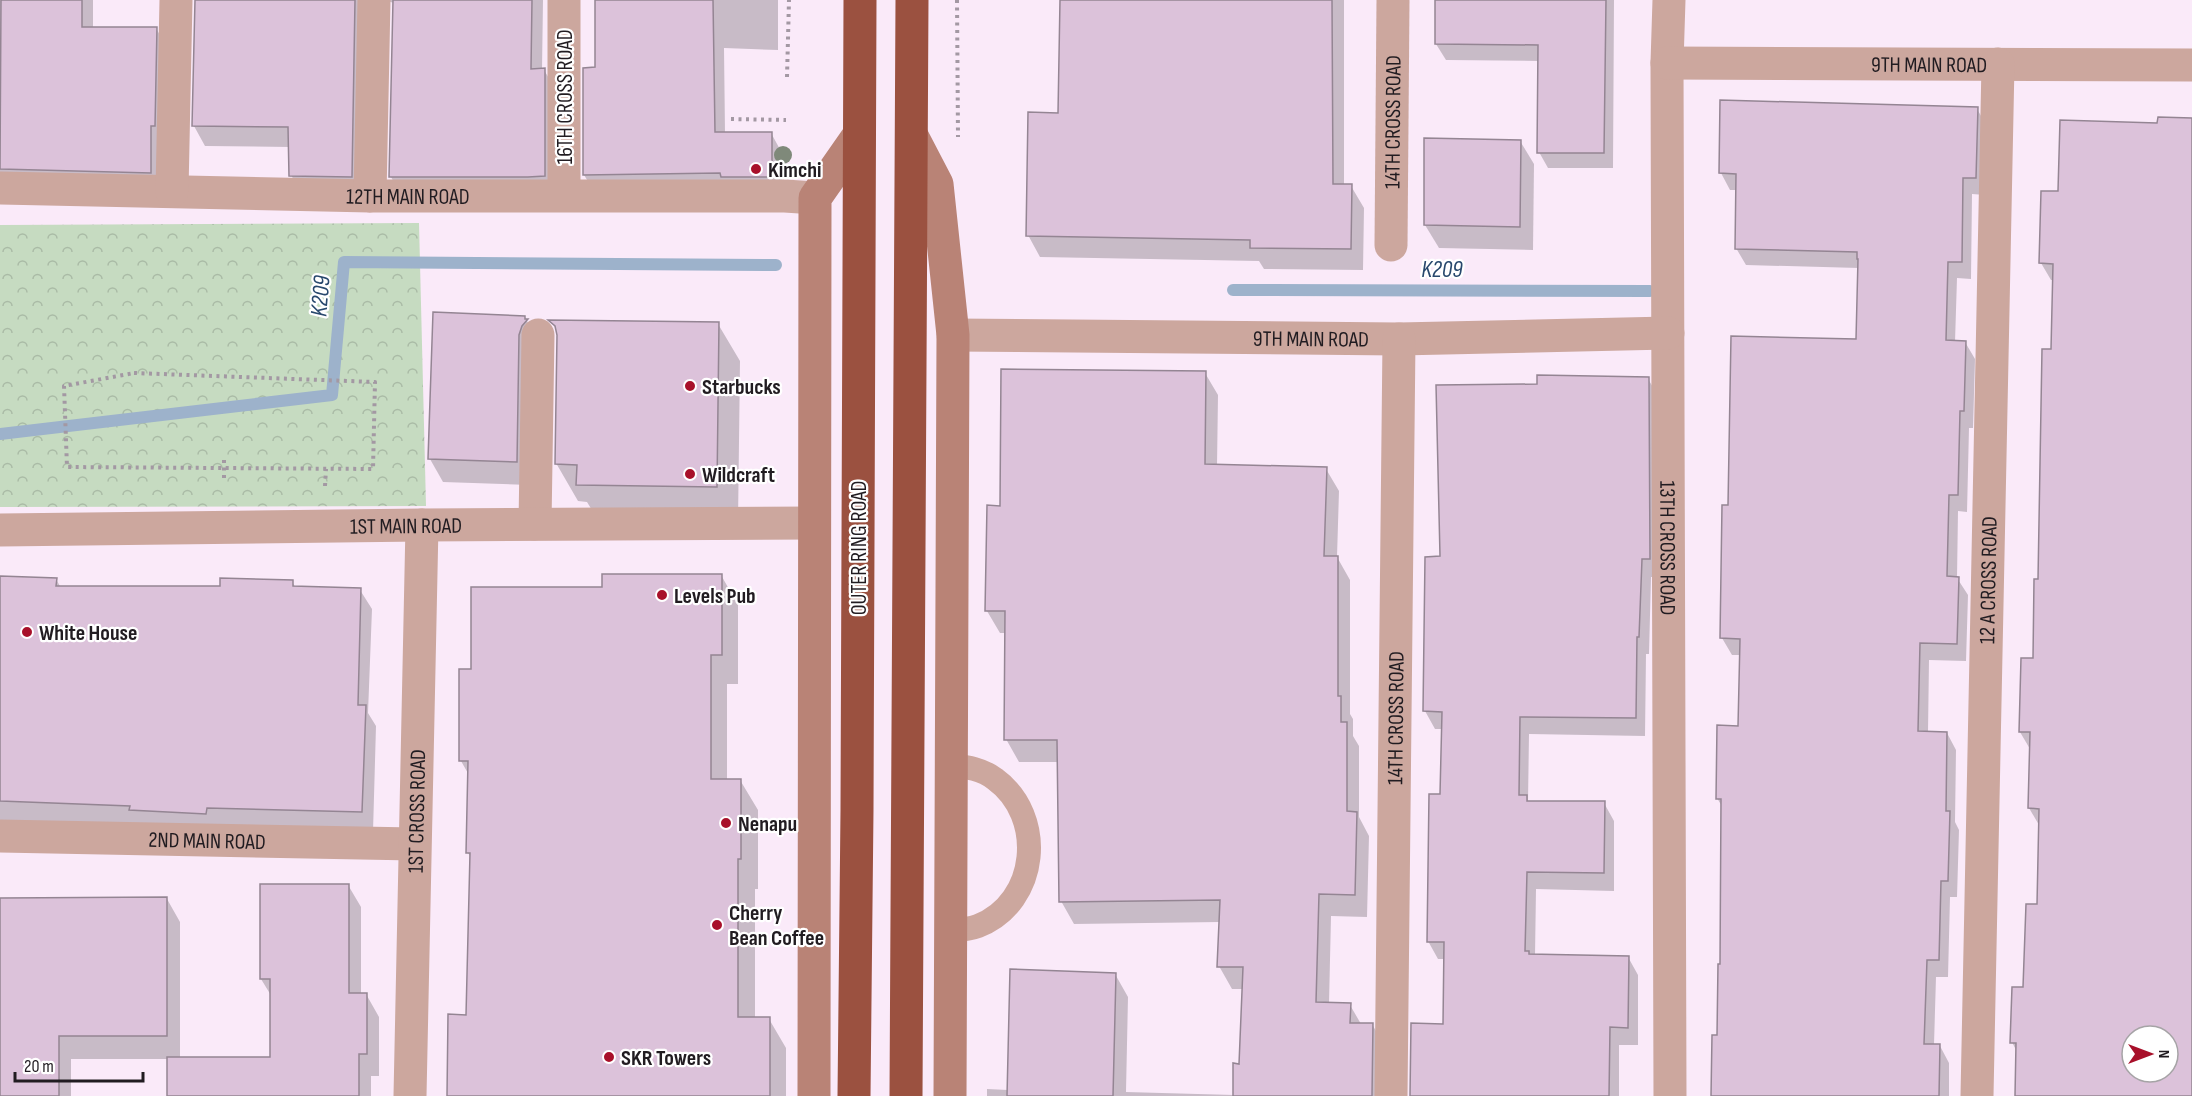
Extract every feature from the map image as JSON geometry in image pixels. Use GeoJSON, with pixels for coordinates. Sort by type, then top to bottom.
{"type":"FeatureCollection","features":[{"type":"Feature","properties":{"kind":"highway","name":"OUTER RING ROAD"},"geometry":{"type":"LineString","coordinates":[[853,1091],[857,810],[860,0]]}},
{"type":"Feature","properties":{"kind":"highway"},"geometry":{"type":"LineString","coordinates":[[906,1091],[912,0]]}},
{"type":"Feature","properties":{"kind":"main road"},"geometry":{"type":"LineString","coordinates":[[814,1096],[815,198],[859,135]]}},
{"type":"Feature","properties":{"kind":"main road"},"geometry":{"type":"LineString","coordinates":[[912,136],[937,184],[954,335],[950,1096]]}},
{"type":"Feature","properties":{"kind":"street"},"geometry":{"type":"LineString","coordinates":[[172,191],[176,0]]}},
{"type":"Feature","properties":{"kind":"street"},"geometry":{"type":"LineString","coordinates":[[370,196],[374,0]]}},
{"type":"Feature","properties":{"kind":"street","name":"16TH CROSS ROAD"},"geometry":{"type":"LineString","coordinates":[[564,0],[564,195]]}},
{"type":"Feature","properties":{"kind":"street","name":"14TH CROSS ROAD"},"geometry":{"type":"LineString","coordinates":[[1391,245],[1393,0]]}},
{"type":"Feature","properties":{"kind":"street","name":"13TH CROSS ROAD"},"geometry":{"type":"LineString","coordinates":[[1669,0],[1667,63],[1670,1096]]}},
{"type":"Feature","properties":{"kind":"street","name":"9TH MAIN ROAD"},"geometry":{"type":"LineString","coordinates":[[1667,63],[2192,65]]}},
{"type":"Feature","properties":{"kind":"street","name":"12 A CROSS ROAD"},"geometry":{"type":"LineString","coordinates":[[1977,1096],[1998,64]]}},
{"type":"Feature","properties":{"kind":"street","name":"12TH MAIN ROAD"},"geometry":{"type":"LineString","coordinates":[[0,188],[370,196],[564,195],[815,198]]}},
{"type":"Feature","properties":{"kind":"street","name":"9TH MAIN ROAD"},"geometry":{"type":"LineString","coordinates":[[954,335],[1399,339],[1668,333]]}},
{"type":"Feature","properties":{"kind":"street"},"geometry":{"type":"LineString","coordinates":[[536,524],[538,335]]}},
{"type":"Feature","properties":{"kind":"street","name":"14TH CROSS ROAD"},"geometry":{"type":"LineString","coordinates":[[1391,1096],[1399,339]]}},
{"type":"Feature","properties":{"kind":"street","name":"1ST MAIN ROAD"},"geometry":{"type":"LineString","coordinates":[[0,530],[814,523]]}},
{"type":"Feature","properties":{"kind":"street","name":"1ST CROSS ROAD"},"geometry":{"type":"LineString","coordinates":[[410,1096],[422,525]]}},
{"type":"Feature","properties":{"kind":"street","name":"2ND MAIN ROAD"},"geometry":{"type":"LineString","coordinates":[[0,836],[414,844]]}},
{"type":"Feature","properties":{"kind":"lane"},"geometry":{"type":"LineString","coordinates":[[951,931],[980,925],[1000,913],[1016,896],[1026,875],[1030,852],[1028,831],[1022,811],[1010,793],[995,778],[976,769],[952,765]]}},
{"type":"Feature","properties":{"kind":"path"},"geometry":{"type":"LineString","coordinates":[[787,77],[789,0]]}},
{"type":"Feature","properties":{"kind":"path"},"geometry":{"type":"LineString","coordinates":[[731,119],[786,120]]}},
{"type":"Feature","properties":{"kind":"path"},"geometry":{"type":"LineString","coordinates":[[134,373],[375,382],[373,469],[224,468],[67,467],[64,386],[134,373]]}},
{"type":"Feature","properties":{"kind":"path"},"geometry":{"type":"LineString","coordinates":[[224,460],[224,478]]}},
{"type":"Feature","properties":{"kind":"green space"},"geometry":{"type":"Polygon","coordinates":[[[419,223],[426,506],[0,507],[0,225],[419,223]]]}},
{"type":"Feature","properties":{"kind":"building"},"geometry":{"type":"Polygon","coordinates":[[[1,0],[82,0],[82,27],[157,27],[155,126],[151,126],[151,173],[0,169],[1,0]]]}},
{"type":"Feature","properties":{"kind":"building"},"geometry":{"type":"Polygon","coordinates":[[[195,0],[355,0],[352,177],[289,176],[288,127],[192,126],[195,0]]]}},
{"type":"Feature","properties":{"kind":"building"},"geometry":{"type":"Polygon","coordinates":[[[393,0],[532,0],[531,69],[545,68],[545,176],[389,177],[393,0]]]}},
{"type":"Feature","properties":{"kind":"building"},"geometry":{"type":"Polygon","coordinates":[[[595,0],[713,0],[715,132],[772,132],[772,177],[721,177],[720,173],[583,175],[583,68],[595,67],[595,0]]]}},
{"type":"Feature","properties":{"kind":"building"},"geometry":{"type":"Polygon","coordinates":[[[1060,0],[1332,0],[1333,184],[1352,184],[1351,249],[1250,248],[1250,240],[1026,236],[1028,112],[1058,113],[1060,0]]]}},
{"type":"Feature","properties":{"kind":"building"},"geometry":{"type":"Polygon","coordinates":[[[1435,0],[1606,0],[1604,153],[1537,153],[1538,45],[1435,44],[1435,0]]]}},
{"type":"Feature","properties":{"kind":"building"},"geometry":{"type":"Polygon","coordinates":[[[1720,100],[1978,107],[1976,178],[1963,178],[1962,262],[1948,262],[1946,340],[1966,341],[1964,411],[1960,411],[1958,495],[1949,495],[1947,576],[1959,577],[1957,644],[1920,643],[1918,731],[1947,732],[1946,811],[1950,811],[1948,881],[1941,881],[1939,960],[1927,960],[1924,1044],[1940,1044],[1939,1096],[1711,1096],[1712,1035],[1717,1035],[1718,964],[1720,964],[1721,799],[1716,799],[1717,725],[1738,726],[1740,639],[1720,638],[1722,505],[1728,505],[1731,336],[1856,339],[1858,259],[1857,252],[1735,249],[1736,174],[1719,173],[1720,100]]]}},
{"type":"Feature","properties":{"kind":"building"},"geometry":{"type":"Polygon","coordinates":[[[2158,117],[2192,118],[2192,1096],[2015,1096],[2016,1043],[2010,1043],[2012,987],[2023,987],[2026,904],[2037,904],[2039,809],[2028,808],[2030,732],[2019,732],[2021,658],[2033,658],[2034,579],[2038,579],[2042,349],[2051,349],[2053,264],[2039,263],[2041,191],[2058,191],[2060,120],[2157,123],[2158,117]]]}},
{"type":"Feature","properties":{"kind":"building"},"geometry":{"type":"Polygon","coordinates":[[[1424,138],[1521,140],[1520,227],[1424,225],[1424,138]]]}},
{"type":"Feature","properties":{"kind":"building"},"geometry":{"type":"Polygon","coordinates":[[[433,312],[525,316],[525,319],[528,319],[519,335],[517,462],[428,459],[433,312]]]}},
{"type":"Feature","properties":{"kind":"building"},"geometry":{"type":"Polygon","coordinates":[[[548,320],[719,322],[717,487],[576,485],[577,465],[555,464],[557,335],[555,326],[548,320]]]}},
{"type":"Feature","properties":{"kind":"building"},"geometry":{"type":"Polygon","coordinates":[[[1001,369],[1206,371],[1205,464],[1327,467],[1324,556],[1338,556],[1338,696],[1341,696],[1341,722],[1347,722],[1347,811],[1357,812],[1355,895],[1319,894],[1316,1002],[1351,1003],[1350,1023],[1373,1023],[1372,1096],[1233,1096],[1233,1063],[1239,1064],[1243,967],[1217,967],[1220,900],[1059,902],[1057,740],[1004,740],[1005,611],[985,611],[987,505],[1000,506],[1001,369]]]}},
{"type":"Feature","properties":{"kind":"building"},"geometry":{"type":"Polygon","coordinates":[[[1537,375],[1649,377],[1650,559],[1642,559],[1639,637],[1637,637],[1636,718],[1520,717],[1519,795],[1527,795],[1527,801],[1605,801],[1604,873],[1527,872],[1525,951],[1529,951],[1529,954],[1629,956],[1628,1028],[1610,1027],[1609,1096],[1410,1096],[1411,1023],[1443,1024],[1444,942],[1427,942],[1429,794],[1440,794],[1442,712],[1423,711],[1425,557],[1440,556],[1436,385],[1537,384],[1537,375]]]}},
{"type":"Feature","properties":{"kind":"building"},"geometry":{"type":"Polygon","coordinates":[[[602,574],[722,574],[722,655],[711,655],[711,779],[741,779],[741,859],[738,859],[738,1017],[770,1017],[770,1096],[447,1096],[448,1014],[466,1015],[470,853],[466,853],[468,761],[459,761],[459,669],[471,669],[471,587],[602,587],[602,574]]]}},
{"type":"Feature","properties":{"kind":"building"},"geometry":{"type":"Polygon","coordinates":[[[0,576],[57,578],[56,586],[220,586],[220,578],[293,580],[293,586],[361,588],[358,705],[366,705],[362,812],[207,808],[206,814],[129,810],[130,806],[0,801],[0,576]]]}},
{"type":"Feature","properties":{"kind":"building"},"geometry":{"type":"Polygon","coordinates":[[[260,884],[349,884],[349,993],[367,993],[367,1054],[359,1054],[359,1096],[167,1096],[167,1057],[270,1057],[270,979],[260,979],[260,884]]]}},
{"type":"Feature","properties":{"kind":"building"},"geometry":{"type":"Polygon","coordinates":[[[167,897],[167,1036],[59,1036],[59,1096],[0,1096],[0,898],[167,897]]]}},
{"type":"Feature","properties":{"kind":"building"},"geometry":{"type":"Polygon","coordinates":[[[1010,969],[1116,973],[1113,1096],[1007,1096],[1010,969]]]}},
{"type":"Feature","properties":{"kind":"waterway","name":"K209"},"geometry":{"type":"LineString","coordinates":[[0,434],[332,395],[344,262],[776,265]]}},
{"type":"Feature","properties":{"kind":"waterway","name":"K209"},"geometry":{"type":"LineString","coordinates":[[1233,290],[1650,291]]}},
{"type":"Feature","properties":{"kind":"place","name":"Kimchi"},"geometry":{"type":"Point","coordinates":[756,169]}},
{"type":"Feature","properties":{"kind":"place","name":"Starbucks"},"geometry":{"type":"Point","coordinates":[690,386]}},
{"type":"Feature","properties":{"kind":"place","name":"Wildcraft"},"geometry":{"type":"Point","coordinates":[690,474]}},
{"type":"Feature","properties":{"kind":"place","name":"Levels Pub"},"geometry":{"type":"Point","coordinates":[662,595]}},
{"type":"Feature","properties":{"kind":"place","name":"White House"},"geometry":{"type":"Point","coordinates":[27,632]}},
{"type":"Feature","properties":{"kind":"place","name":"Nenapu"},"geometry":{"type":"Point","coordinates":[726,823]}},
{"type":"Feature","properties":{"kind":"place","name":"Cherry Bean Coffee"},"geometry":{"type":"Point","coordinates":[717,925]}},
{"type":"Feature","properties":{"kind":"place","name":"SKR Towers"},"geometry":{"type":"Point","coordinates":[609,1057]}}]}
